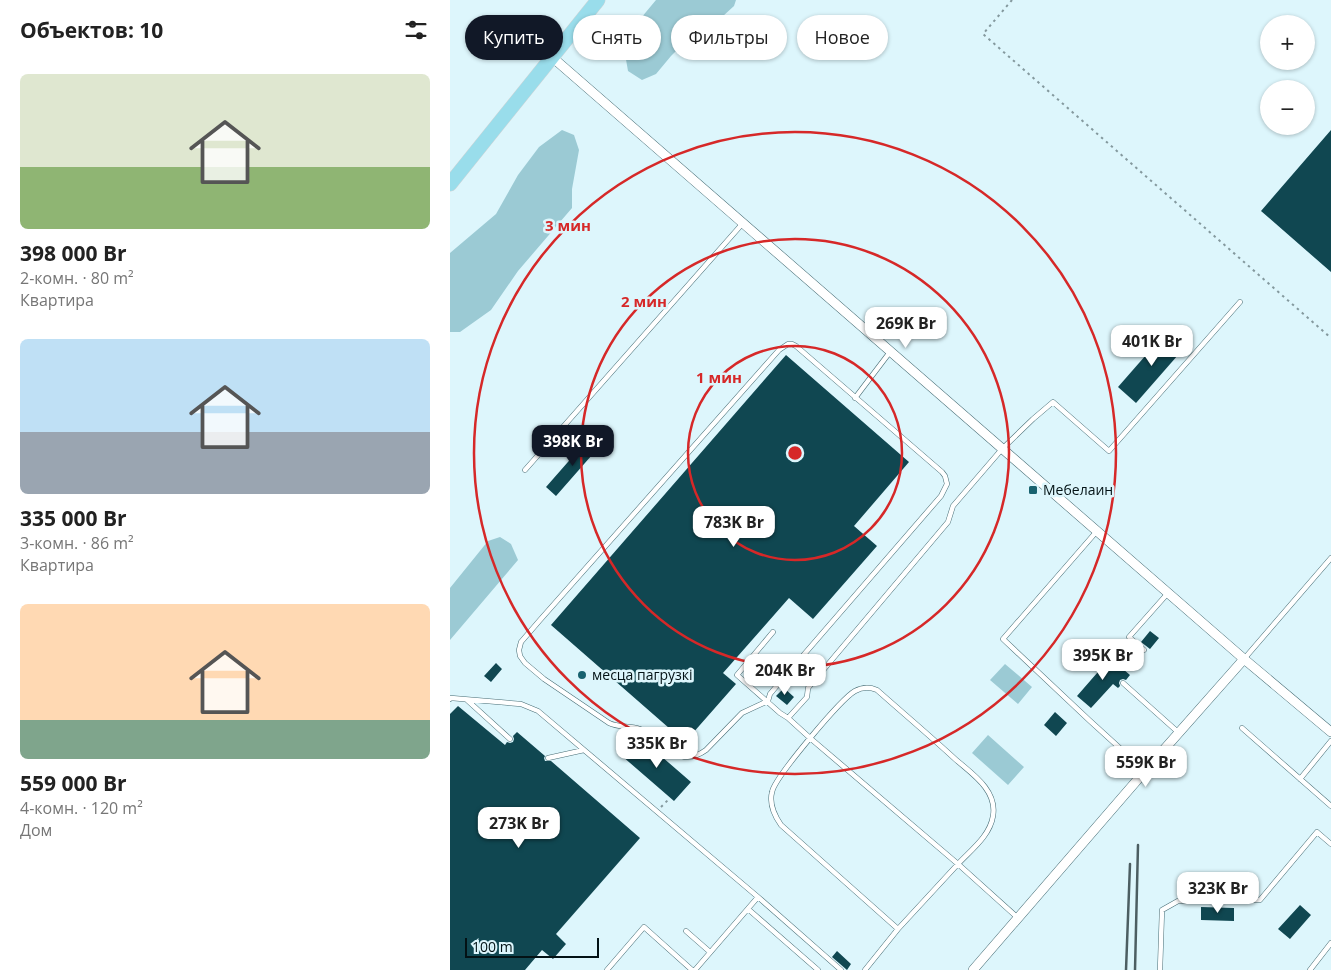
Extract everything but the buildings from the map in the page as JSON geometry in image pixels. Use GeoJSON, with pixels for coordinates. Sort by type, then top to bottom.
{"type":"FeatureCollection","features":[{"type":"Feature","properties":{"kind":"main road"},"geometry":{"type":"LineString","coordinates":[[563,43],[598,0]]}},
{"type":"Feature","properties":{"kind":"main road"},"geometry":{"type":"LineString","coordinates":[[450,184],[550,60]]}},
{"type":"Feature","properties":{"kind":"street"},"geometry":{"type":"LineString","coordinates":[[555,60],[1244,659],[1331,732]]}},
{"type":"Feature","properties":{"kind":"street"},"geometry":{"type":"LineString","coordinates":[[973,970],[1244,659]]}},
{"type":"Feature","properties":{"kind":"lane"},"geometry":{"type":"LineString","coordinates":[[525,470],[743,223]]}},
{"type":"Feature","properties":{"kind":"lane"},"geometry":{"type":"LineString","coordinates":[[788,718],[807,697],[808,688],[948,522],[953,506],[1002,449],[1033,419],[1053,402],[1109,451],[1240,302]]}},
{"type":"Feature","properties":{"kind":"lane"},"geometry":{"type":"LineString","coordinates":[[792,344],[942,472],[947,484],[941,496],[775,688],[770,694],[768,701],[742,713],[701,754],[688,757],[682,756],[672,753],[641,730],[618,726],[609,722],[544,679],[520,656],[519,646],[772,357],[784,346],[792,344]]}},
{"type":"Feature","properties":{"kind":"lane"},"geometry":{"type":"LineString","coordinates":[[856,398],[891,351]]}},
{"type":"Feature","properties":{"kind":"lane"},"geometry":{"type":"LineString","coordinates":[[1097,530],[1003,639],[1145,771]]}},
{"type":"Feature","properties":{"kind":"lane"},"geometry":{"type":"LineString","coordinates":[[1244,659],[1331,558]]}},
{"type":"Feature","properties":{"kind":"lane"},"geometry":{"type":"LineString","coordinates":[[1144,650],[1129,637],[1168,592]]}},
{"type":"Feature","properties":{"kind":"lane"},"geometry":{"type":"LineString","coordinates":[[773,632],[737,674],[1018,918]]}},
{"type":"Feature","properties":{"kind":"lane"},"geometry":{"type":"LineString","coordinates":[[1123,683],[1179,733]]}},
{"type":"Feature","properties":{"kind":"lane"},"geometry":{"type":"LineString","coordinates":[[865,970],[898,929],[979,842],[992,824],[994,810],[989,794],[978,780],[877,690],[865,688],[853,692],[810,738],[774,785],[771,796],[772,807],[774,814],[781,824],[898,929]]}},
{"type":"Feature","properties":{"kind":"lane"},"geometry":{"type":"LineString","coordinates":[[450,699],[521,704],[538,711],[842,970]]}},
{"type":"Feature","properties":{"kind":"lane"},"geometry":{"type":"LineString","coordinates":[[466,699],[510,739]]}},
{"type":"Feature","properties":{"kind":"lane"},"geometry":{"type":"LineString","coordinates":[[1242,728],[1331,806]]}},
{"type":"Feature","properties":{"kind":"lane"},"geometry":{"type":"LineString","coordinates":[[1300,779],[1331,741]]}},
{"type":"Feature","properties":{"kind":"lane"},"geometry":{"type":"LineString","coordinates":[[548,758],[584,750]]}},
{"type":"Feature","properties":{"kind":"lane"},"geometry":{"type":"LineString","coordinates":[[1160,970],[1162,910],[1178,901],[1260,900],[1317,832],[1331,844]]}},
{"type":"Feature","properties":{"kind":"lane"},"geometry":{"type":"LineString","coordinates":[[607,970],[644,927],[694,970],[758,897]]}},
{"type":"Feature","properties":{"kind":"lane"},"geometry":{"type":"LineString","coordinates":[[748,909],[818,970]]}},
{"type":"Feature","properties":{"kind":"lane"},"geometry":{"type":"LineString","coordinates":[[686,931],[710,952]]}},
{"type":"Feature","properties":{"kind":"lane"},"geometry":{"type":"LineString","coordinates":[[1310,970],[1331,943]]}},
{"type":"Feature","properties":{"kind":"path"},"geometry":{"type":"LineString","coordinates":[[1012,0],[983,34],[1331,338]]}},
{"type":"Feature","properties":{"kind":"path"},"geometry":{"type":"LineString","coordinates":[[665,802],[670,798]]}},
{"type":"Feature","properties":{"kind":"shaded area"},"geometry":{"type":"Polygon","coordinates":[[[656,0],[736,0],[734,6],[724,15],[671,15],[671,56],[656,74],[642,80],[628,71],[626,60],[661,60],[661,15],[644,15],[656,0]]]}},
{"type":"Feature","properties":{"kind":"shaded area"},"geometry":{"type":"Polygon","coordinates":[[[562,130],[574,135],[579,150],[572,189],[572,208],[518,271],[491,310],[460,332],[450,332],[450,253],[496,214],[518,175],[539,147],[562,130]]]}},
{"type":"Feature","properties":{"kind":"shaded area"},"geometry":{"type":"Polygon","coordinates":[[[500,537],[511,544],[518,560],[450,640],[450,588],[488,541],[500,537]]]}},
{"type":"Feature","properties":{"kind":"shaded area"},"geometry":{"type":"Polygon","coordinates":[[[1005,664],[1032,687],[1018,704],[990,680],[1005,664]]]}},
{"type":"Feature","properties":{"kind":"shaded area"},"geometry":{"type":"Polygon","coordinates":[[[988,735],[1024,767],[1008,785],[972,753],[988,735]]]}},
{"type":"Feature","properties":{"kind":"railway"},"geometry":{"type":"LineString","coordinates":[[1135,970],[1138,845]]}},
{"type":"Feature","properties":{"kind":"railway"},"geometry":{"type":"LineString","coordinates":[[1126,970],[1130,864]]}},
{"type":"Feature","properties":{"kind":"place","name":"Мебелаин"},"geometry":{"type":"Point","coordinates":[1033,490]}},
{"type":"Feature","properties":{"kind":"place","name":"месца пагрузкі"},"geometry":{"type":"Point","coordinates":[582,675]}}]}
